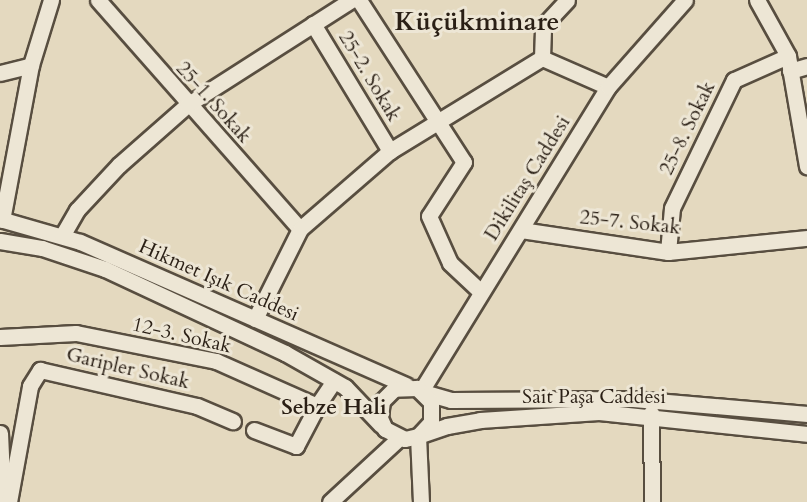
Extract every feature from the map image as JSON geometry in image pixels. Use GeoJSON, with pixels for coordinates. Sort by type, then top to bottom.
{"type":"FeatureCollection","features":[{"type":"Feature","properties":{"kind":"street","name":"25-1. Sokak"},"geometry":{"type":"LineString","coordinates":[[98,0],[187,105],[300,229]]}},
{"type":"Feature","properties":{"kind":"street"},"geometry":{"type":"LineString","coordinates":[[62,236],[77,210],[119,165],[187,105],[351,0]]}},
{"type":"Feature","properties":{"kind":"street"},"geometry":{"type":"LineString","coordinates":[[359,0],[434,120],[464,162],[429,216],[450,263],[481,292]]}},
{"type":"Feature","properties":{"kind":"street"},"geometry":{"type":"LineString","coordinates":[[542,58],[543,26],[567,0]]}},
{"type":"Feature","properties":{"kind":"street","name":"Dikilitaş Caddesi"},"geometry":{"type":"LineString","coordinates":[[420,390],[609,87],[686,0]]}},
{"type":"Feature","properties":{"kind":"street"},"geometry":{"type":"LineString","coordinates":[[757,0],[789,63],[807,166]]}},
{"type":"Feature","properties":{"kind":"street"},"geometry":{"type":"LineString","coordinates":[[1,219],[31,65],[47,2]]}},
{"type":"Feature","properties":{"kind":"street","name":"25-2. Sokak"},"geometry":{"type":"LineString","coordinates":[[313,24],[390,151]]}},
{"type":"Feature","properties":{"kind":"street"},"geometry":{"type":"LineString","coordinates":[[255,320],[300,229],[390,151],[434,120],[542,58]]}},
{"type":"Feature","properties":{"kind":"street"},"geometry":{"type":"LineString","coordinates":[[542,58],[609,87]]}},
{"type":"Feature","properties":{"kind":"street","name":"25-8. Sokak"},"geometry":{"type":"LineString","coordinates":[[668,252],[672,208],[734,80],[789,63],[807,66]]}},
{"type":"Feature","properties":{"kind":"street"},"geometry":{"type":"LineString","coordinates":[[0,74],[31,65]]}},
{"type":"Feature","properties":{"kind":"street","name":"Hikmet Işık Caddesi"},"geometry":{"type":"LineString","coordinates":[[1,219],[62,236],[420,390]]}},
{"type":"Feature","properties":{"kind":"street","name":"25-7. Sokak"},"geometry":{"type":"LineString","coordinates":[[520,230],[668,252],[807,238]]}},
{"type":"Feature","properties":{"kind":"street","name":"Hikmet Işık Caddesi"},"geometry":{"type":"LineString","coordinates":[[0,241],[105,269],[334,381],[354,394],[385,429]]}},
{"type":"Feature","properties":{"kind":"street","name":"12-3. Sokak"},"geometry":{"type":"LineString","coordinates":[[0,337],[76,333],[216,361],[317,406]]}},
{"type":"Feature","properties":{"kind":"street","name":"Garipler Sokak"},"geometry":{"type":"LineString","coordinates":[[9,502],[30,386],[40,370],[197,406],[233,421]]}},
{"type":"Feature","properties":{"kind":"street"},"geometry":{"type":"LineString","coordinates":[[254,430],[296,446],[317,406],[334,381]]}},
{"type":"Feature","properties":{"kind":"street"},"geometry":{"type":"LineString","coordinates":[[399,438],[385,429],[379,412],[385,396],[399,387],[420,390],[433,415],[418,436],[421,502]]}},
{"type":"Feature","properties":{"kind":"street","name":"Sait Paşa Caddesi"},"geometry":{"type":"LineString","coordinates":[[420,390],[461,400],[633,399],[807,414]]}},
{"type":"Feature","properties":{"kind":"street"},"geometry":{"type":"LineString","coordinates":[[651,413],[652,502]]}},
{"type":"Feature","properties":{"kind":"street","name":"Sait Paşa Caddesi"},"geometry":{"type":"LineString","coordinates":[[418,436],[501,417],[651,413],[807,434]]}},
{"type":"Feature","properties":{"kind":"street"},"geometry":{"type":"LineString","coordinates":[[0,433],[4,502]]}},
{"type":"Feature","properties":{"kind":"street"},"geometry":{"type":"LineString","coordinates":[[330,502],[399,438],[418,436]]}},
{"type":"Feature","properties":{"kind":"district","name":"Küçükminare"},"geometry":{"type":"Point","coordinates":[477,22]}},
{"type":"Feature","properties":{"kind":"district","name":"Sebze Hali"},"geometry":{"type":"Point","coordinates":[334,408]}}]}
